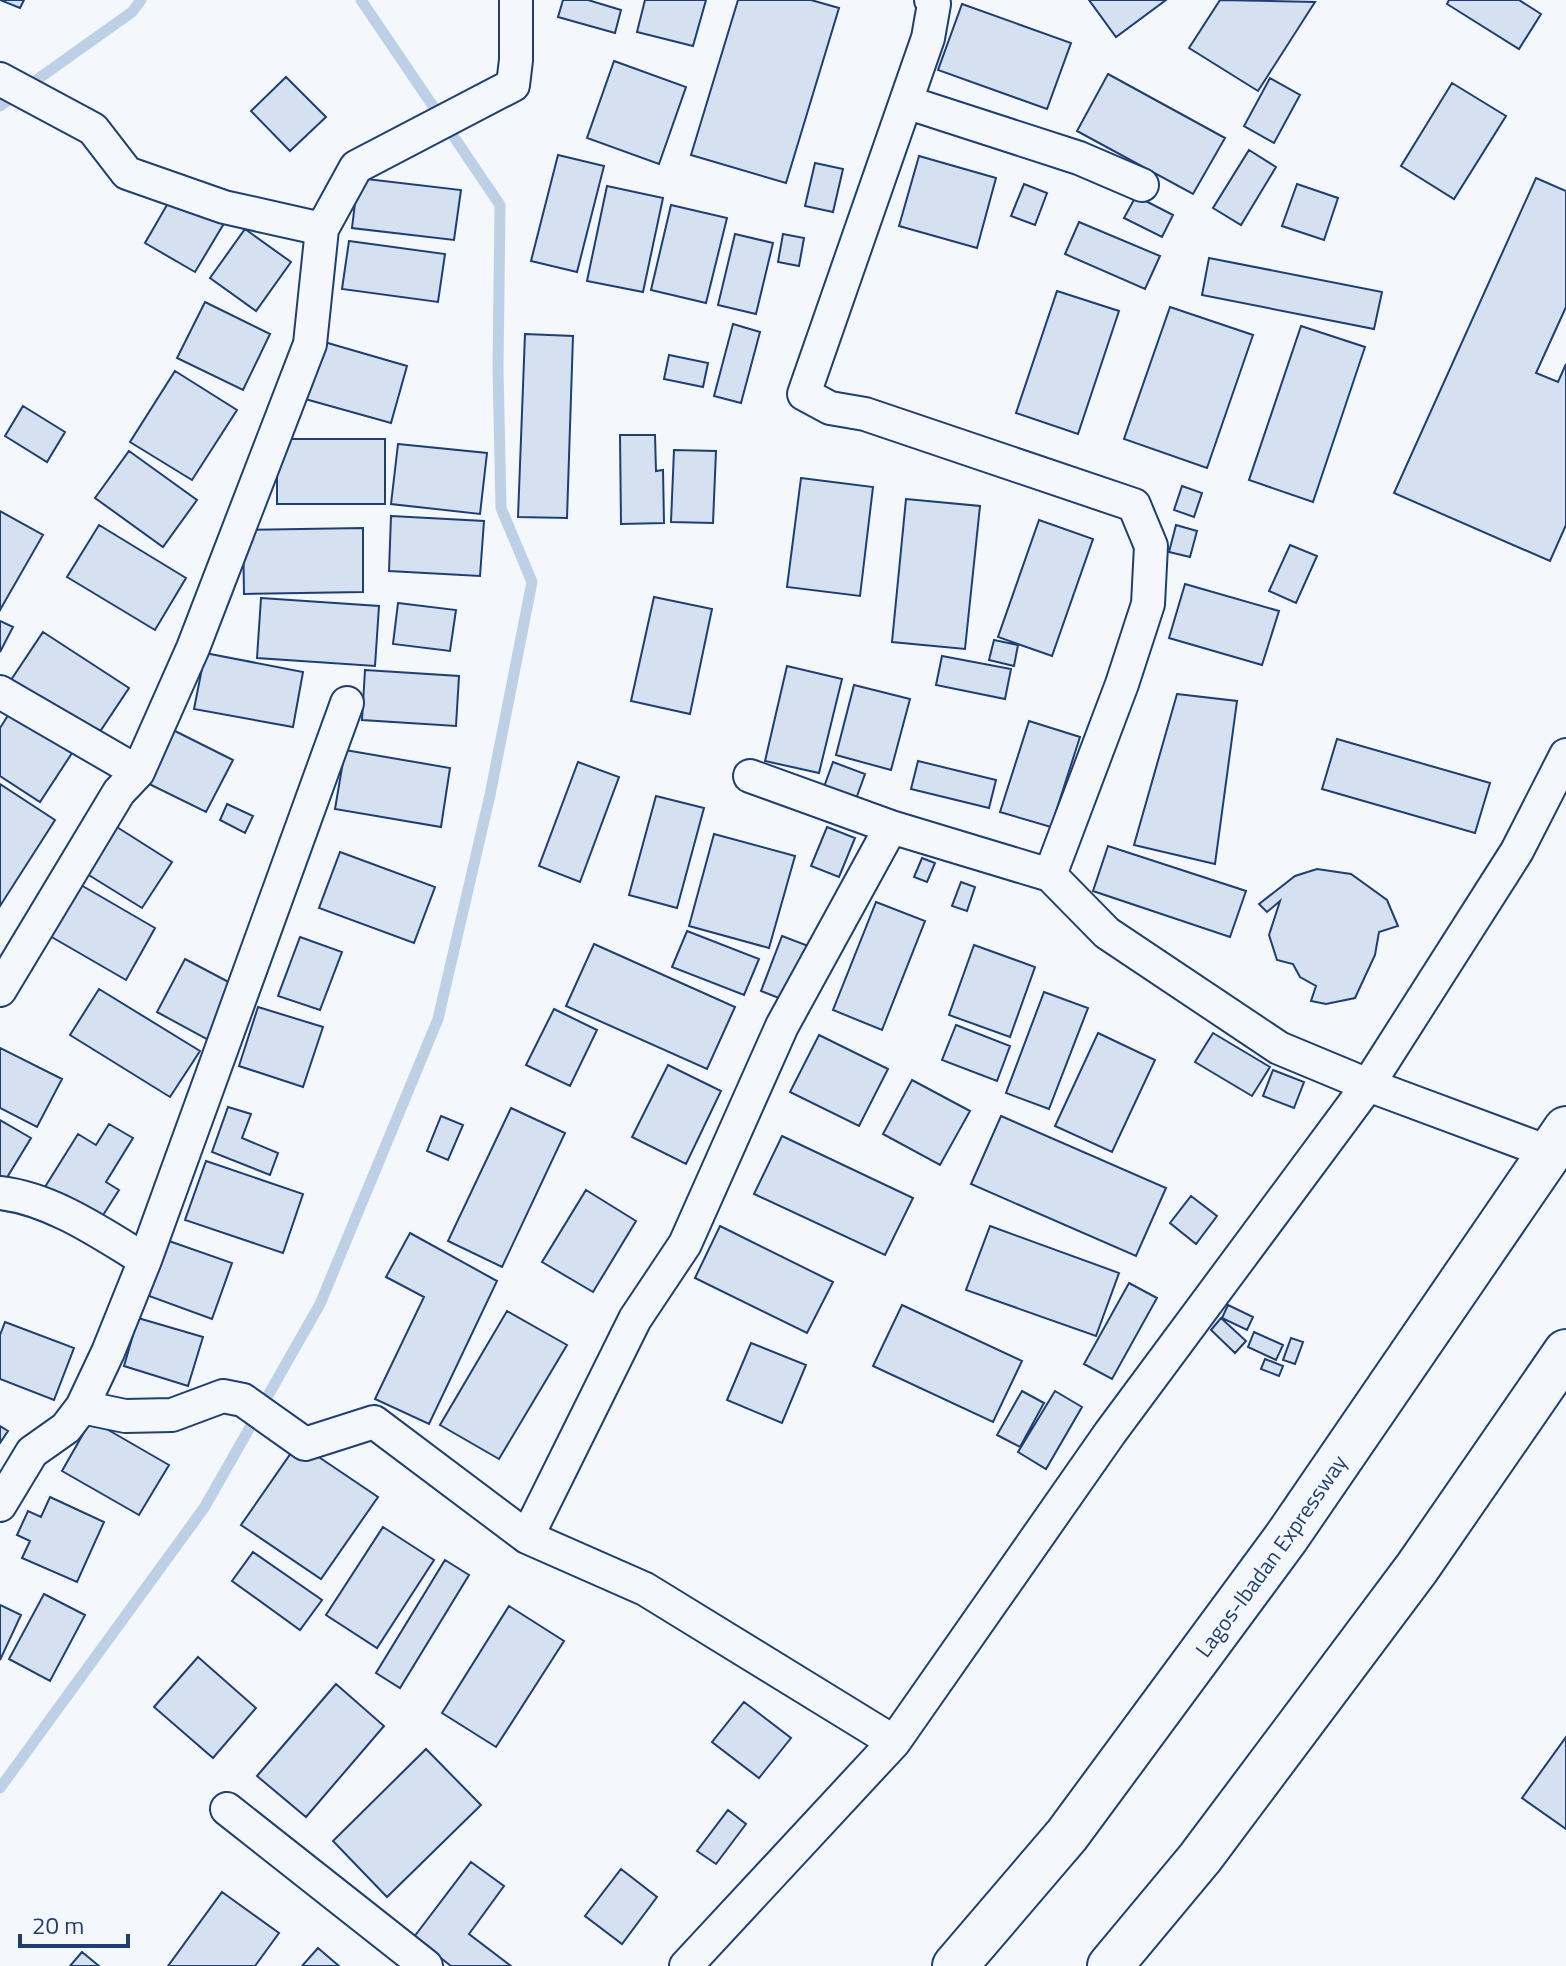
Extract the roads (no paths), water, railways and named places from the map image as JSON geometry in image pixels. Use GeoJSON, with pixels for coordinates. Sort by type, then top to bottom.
{"type":"FeatureCollection","features":[{"type":"Feature","properties":{"kind":"highway","name":"Lagos-Ibadan Expressway"},"geometry":{"type":"LineString","coordinates":[[955,1966],[1067,1835],[1286,1538],[1559,1141]]}},
{"type":"Feature","properties":{"kind":"highway"},"geometry":{"type":"LineString","coordinates":[[1110,1966],[1200,1858],[1389,1606],[1566,1352]]}},
{"type":"Feature","properties":{"kind":"street"},"geometry":{"type":"LineString","coordinates":[[0,990],[119,792],[138,772],[193,648],[310,344],[322,229],[356,167],[513,85],[516,0]]}},
{"type":"Feature","properties":{"kind":"street"},"geometry":{"type":"LineString","coordinates":[[931,0],[934,4],[928,38],[804,394],[830,408],[865,414],[1134,505],[1151,546],[1148,604],[1122,684],[1050,875]]}},
{"type":"Feature","properties":{"kind":"street"},"geometry":{"type":"LineString","coordinates":[[0,79],[93,129],[127,173],[224,207],[322,229]]}},
{"type":"Feature","properties":{"kind":"street"},"geometry":{"type":"LineString","coordinates":[[906,102],[1079,158],[1142,185]]}},
{"type":"Feature","properties":{"kind":"street"},"geometry":{"type":"LineString","coordinates":[[0,692],[138,772]]}},
{"type":"Feature","properties":{"kind":"street"},"geometry":{"type":"LineString","coordinates":[[0,1505],[32,1452],[66,1428],[82,1407],[108,1352],[145,1260],[347,703]]}},
{"type":"Feature","properties":{"kind":"street"},"geometry":{"type":"LineString","coordinates":[[686,1966],[894,1742],[1110,1433],[1368,1085],[1517,851],[1566,755]]}},
{"type":"Feature","properties":{"kind":"street"},"geometry":{"type":"LineString","coordinates":[[750,776],[891,827],[1050,875],[1107,933],[1279,1048],[1368,1085],[1559,1141]]}},
{"type":"Feature","properties":{"kind":"street"},"geometry":{"type":"LineString","coordinates":[[527,1537],[635,1319],[685,1244],[782,1026],[891,827]]}},
{"type":"Feature","properties":{"kind":"street"},"geometry":{"type":"LineString","coordinates":[[0,1193],[24,1196],[94,1229],[145,1260]]}},
{"type":"Feature","properties":{"kind":"street"},"geometry":{"type":"LineString","coordinates":[[82,1407],[125,1416],[172,1415],[223,1396],[243,1400],[305,1444],[374,1422],[527,1537],[645,1589],[894,1742]]}},
{"type":"Feature","properties":{"kind":"street"},"geometry":{"type":"LineString","coordinates":[[227,1809],[426,1966]]}},
{"type":"Feature","properties":{"kind":"waterway"},"geometry":{"type":"LineString","coordinates":[[0,106],[132,12],[141,0]]}},
{"type":"Feature","properties":{"kind":"waterway"},"geometry":{"type":"LineString","coordinates":[[0,1788],[204,1508],[320,1304],[438,1019],[490,795],[532,582],[501,508],[498,368],[500,205],[361,0]]}}]}
